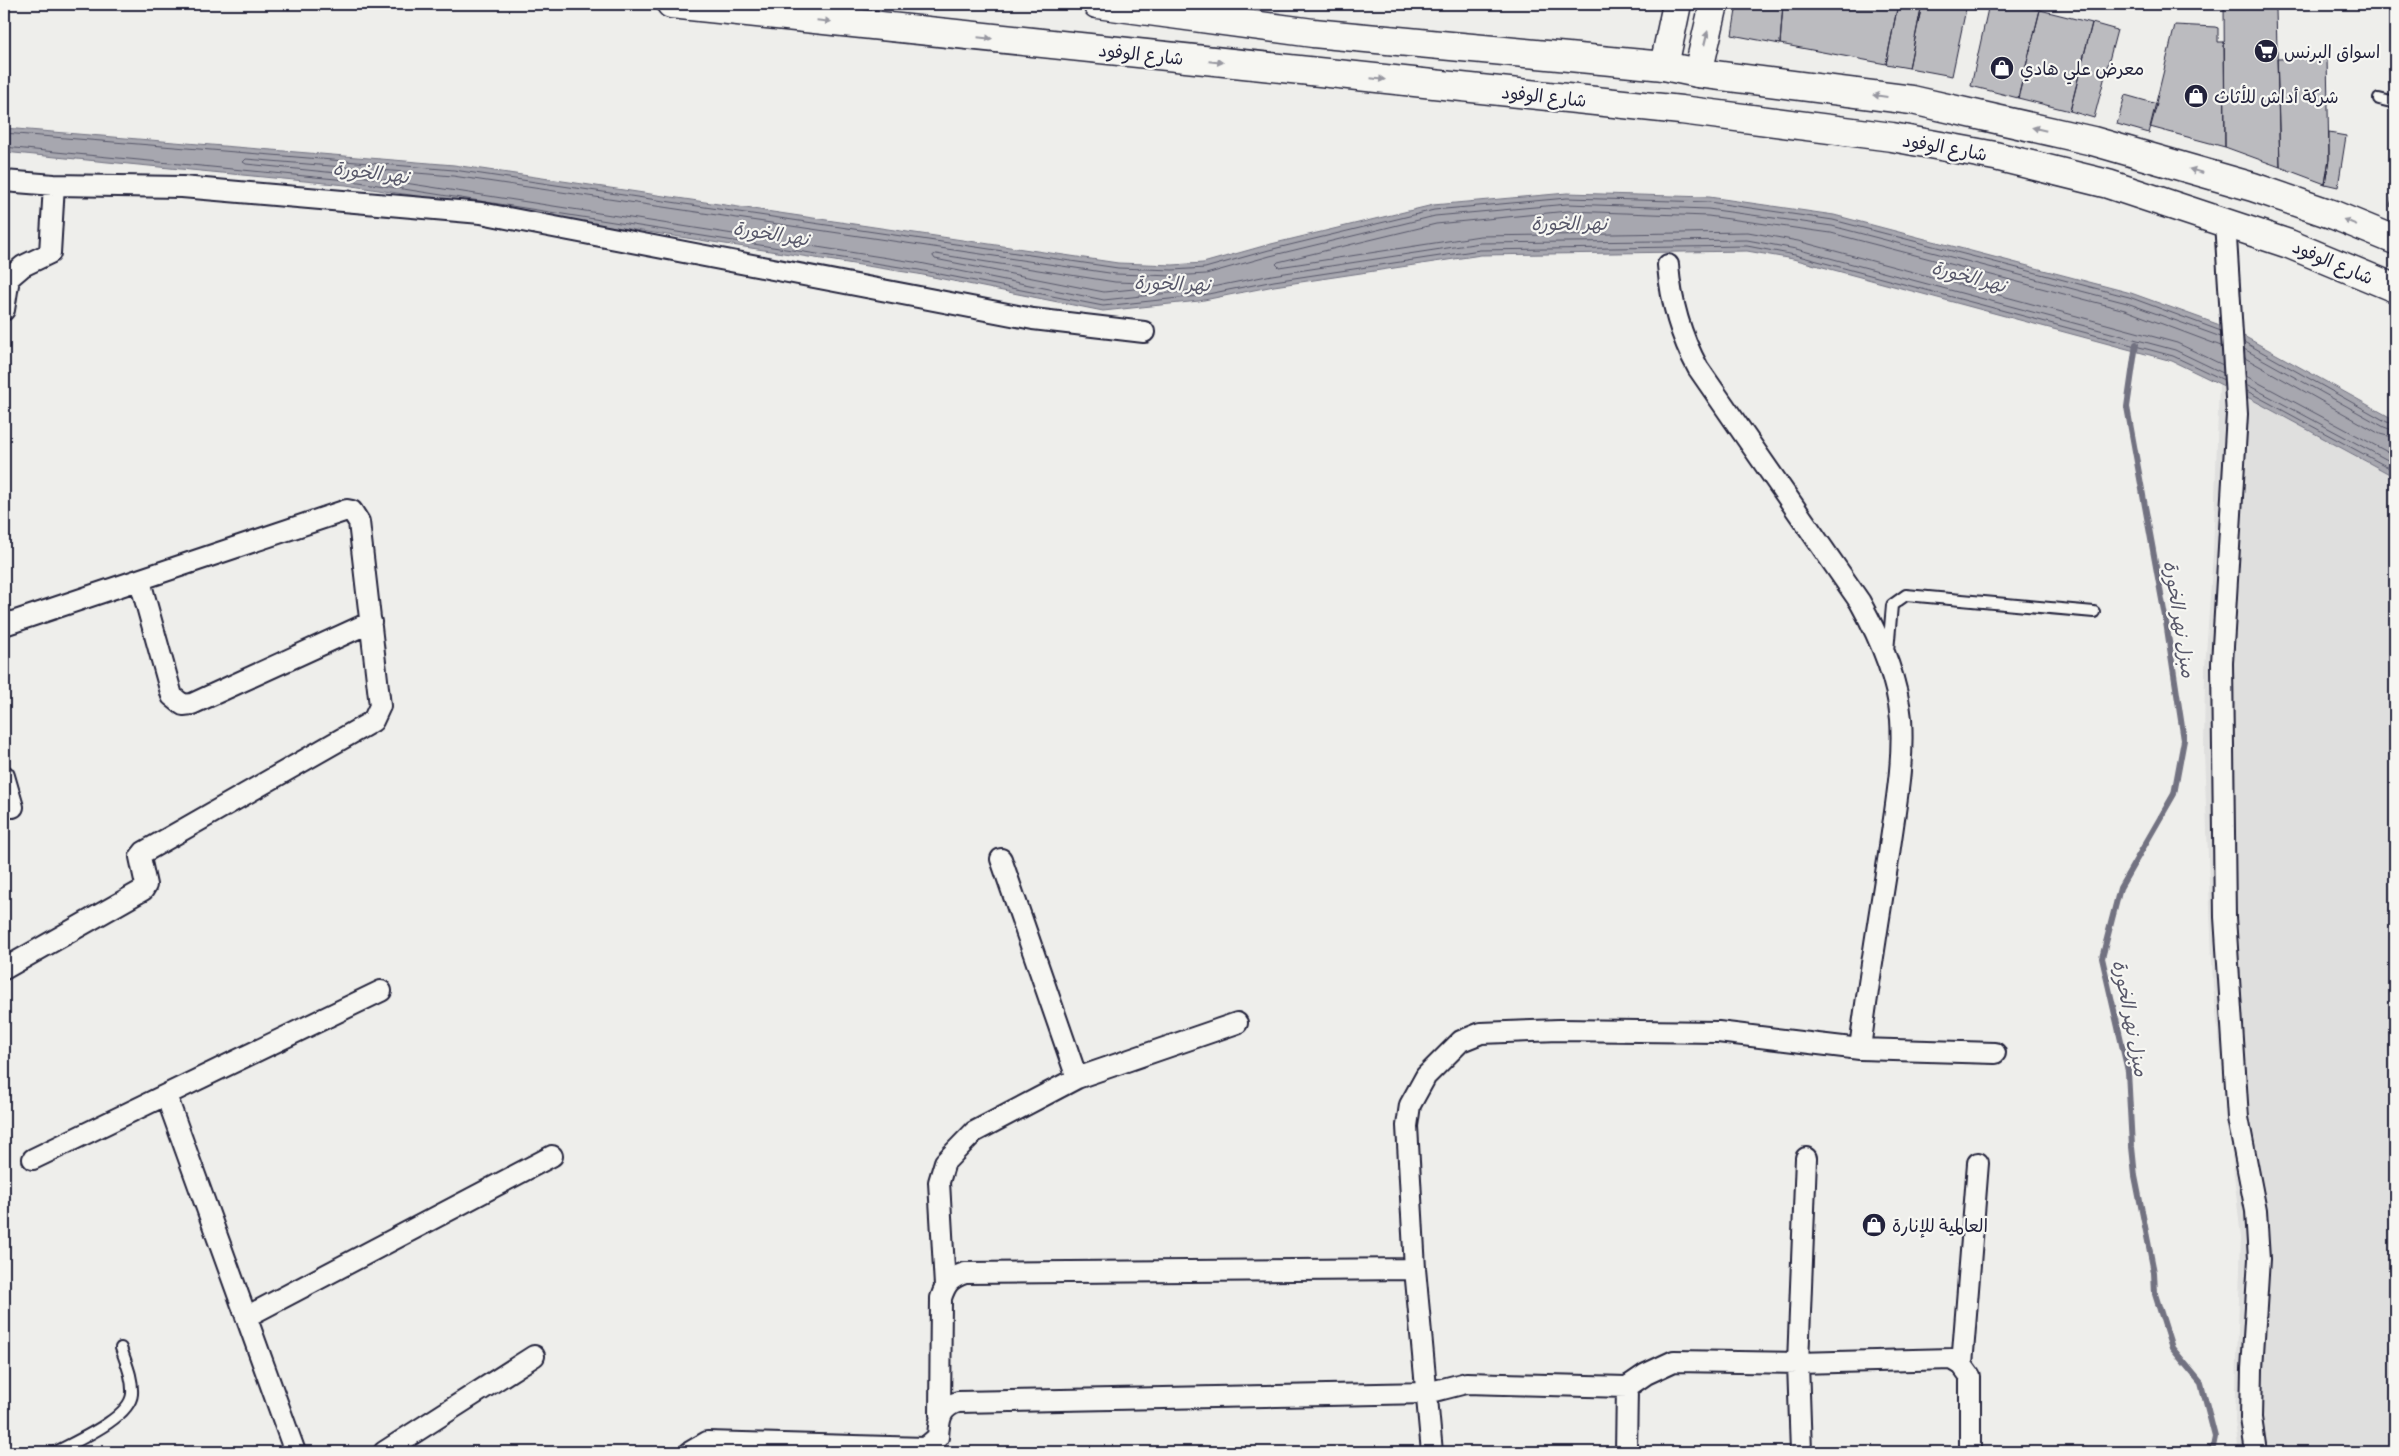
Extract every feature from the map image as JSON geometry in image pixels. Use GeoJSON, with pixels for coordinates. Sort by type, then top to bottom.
{"type":"FeatureCollection","features":[{"type":"Feature","properties":{"kind":"main road","name":"شارع الوفود"},"geometry":{"type":"LineString","coordinates":[[671,4],[1681,110],[1892,137],[1995,156],[2108,184],[2289,244],[2395,288]]}},
{"type":"Feature","properties":{"kind":"main road","name":"شارع الوفود"},"geometry":{"type":"LineString","coordinates":[[1097,4],[1131,6],[1313,33],[1664,66],[1698,73],[1912,100],[2093,141],[2253,187],[2334,215],[2395,240]]}},
{"type":"Feature","properties":{"kind":"main road"},"geometry":{"type":"LineString","coordinates":[[1664,66],[1677,4]]}},
{"type":"Feature","properties":{"kind":"main road"},"geometry":{"type":"LineString","coordinates":[[1698,73],[1714,4]]}},
{"type":"Feature","properties":{"kind":"street"},"geometry":{"type":"LineString","coordinates":[[4,181],[54,185],[182,188],[481,213],[1033,319],[1144,332]]}},
{"type":"Feature","properties":{"kind":"street"},"geometry":{"type":"LineString","coordinates":[[4,310],[9,278],[23,266],[50,253],[54,185]]}},
{"type":"Feature","properties":{"kind":"street"},"geometry":{"type":"LineString","coordinates":[[2225,222],[2237,414],[2222,663],[2225,917],[2238,1118],[2256,1211],[2259,1259],[2251,1418],[2256,1452]]}},
{"type":"Feature","properties":{"kind":"street"},"geometry":{"type":"LineString","coordinates":[[1668,265],[1674,308],[1682,336],[1698,368],[1860,602],[1875,629],[1887,657],[1900,717],[1900,779],[1860,1049]]}},
{"type":"Feature","properties":{"kind":"street"},"geometry":{"type":"LineString","coordinates":[[4,626],[347,510],[352,511],[359,522],[380,706],[373,721],[144,852],[140,856],[146,885],[143,890],[4,970]]}},
{"type":"Feature","properties":{"kind":"street"},"geometry":{"type":"LineString","coordinates":[[140,581],[172,696],[183,705],[192,704],[370,622]]}},
{"type":"Feature","properties":{"kind":"street"},"geometry":{"type":"LineString","coordinates":[[4,776],[13,807]]}},
{"type":"Feature","properties":{"kind":"street"},"geometry":{"type":"LineString","coordinates":[[1001,859],[1077,1078]]}},
{"type":"Feature","properties":{"kind":"street"},"geometry":{"type":"LineString","coordinates":[[33,1159],[380,991]]}},
{"type":"Feature","properties":{"kind":"street"},"geometry":{"type":"LineString","coordinates":[[690,1452],[707,1442],[925,1448],[938,1437],[940,1415],[942,1298],[945,1286],[939,1182],[945,1162],[974,1132],[1077,1078],[1237,1023]]}},
{"type":"Feature","properties":{"kind":"street"},"geometry":{"type":"LineString","coordinates":[[1432,1452],[1415,1269],[1407,1126],[1410,1105],[1426,1076],[1461,1041],[1481,1033],[1559,1030],[1718,1032],[1860,1049],[1995,1052]]}},
{"type":"Feature","properties":{"kind":"street"},"geometry":{"type":"LineString","coordinates":[[166,1095],[294,1452]]}},
{"type":"Feature","properties":{"kind":"street"},"geometry":{"type":"LineString","coordinates":[[246,1317],[552,1156]]}},
{"type":"Feature","properties":{"kind":"street"},"geometry":{"type":"LineString","coordinates":[[1801,1452],[1798,1363],[1806,1158]]}},
{"type":"Feature","properties":{"kind":"street"},"geometry":{"type":"LineString","coordinates":[[1962,1365],[1978,1163]]}},
{"type":"Feature","properties":{"kind":"street"},"geometry":{"type":"LineString","coordinates":[[945,1286],[952,1278],[965,1273],[1415,1269]]}},
{"type":"Feature","properties":{"kind":"street"},"geometry":{"type":"LineString","coordinates":[[384,1452],[411,1444],[534,1356]]}},
{"type":"Feature","properties":{"kind":"street"},"geometry":{"type":"LineString","coordinates":[[940,1415],[948,1404],[958,1402],[1427,1393],[1466,1382],[1627,1388],[1646,1374],[1674,1361],[1798,1363],[1952,1359],[1962,1365],[1970,1376],[1970,1452]]}},
{"type":"Feature","properties":{"kind":"street"},"geometry":{"type":"LineString","coordinates":[[1626,1452],[1627,1388]]}},
{"type":"Feature","properties":{"kind":"lane"},"geometry":{"type":"LineString","coordinates":[[2379,99],[2395,103]]}},
{"type":"Feature","properties":{"kind":"lane"},"geometry":{"type":"LineString","coordinates":[[1887,657],[1892,605],[1906,595],[2094,612]]}},
{"type":"Feature","properties":{"kind":"lane"},"geometry":{"type":"LineString","coordinates":[[56,1452],[112,1420],[126,1409],[132,1396],[131,1379],[121,1348]]}},
{"type":"Feature","properties":{"kind":"shaded area"},"geometry":{"type":"Polygon","coordinates":[[[2219,384],[2253,400],[2395,477],[2395,1452],[2240,1452],[2238,1446],[2235,1421],[2241,1238],[2213,985],[2204,753],[2205,668],[2213,554],[2219,384]]]}},
{"type":"Feature","properties":{"kind":"water","name":"نهر الخورة"},"geometry":{"type":"Polygon","coordinates":[[[4,128],[454,165],[1118,263],[1173,265],[1203,263],[1267,245],[1433,205],[1567,193],[1709,197],[1834,215],[2131,293],[2231,329],[2395,420],[2395,477],[2253,400],[2172,361],[1793,259],[1747,251],[1481,255],[1274,286],[1199,301],[1103,311],[918,274],[346,185],[4,152],[4,128]]]}},
{"type":"Feature","properties":{"kind":"building"},"geometry":{"type":"Polygon","coordinates":[[[1737,4],[1783,4],[1780,44],[1732,35],[1737,4]]]}},
{"type":"Feature","properties":{"kind":"building"},"geometry":{"type":"Polygon","coordinates":[[[1783,4],[1898,4],[1886,64],[1780,44],[1783,4]]]}},
{"type":"Feature","properties":{"kind":"building"},"geometry":{"type":"Polygon","coordinates":[[[1898,4],[1922,4],[1909,68],[1886,64],[1898,4]]]}},
{"type":"Feature","properties":{"kind":"building"},"geometry":{"type":"Polygon","coordinates":[[[1922,4],[1967,4],[1952,76],[1909,68],[1922,4]]]}},
{"type":"Feature","properties":{"kind":"building"},"geometry":{"type":"Polygon","coordinates":[[[1989,4],[2015,4],[2040,10],[2018,98],[1971,86],[1989,4]]]}},
{"type":"Feature","properties":{"kind":"building"},"geometry":{"type":"Polygon","coordinates":[[[2224,4],[2274,4],[2273,9],[2276,10],[2280,167],[2225,147],[2224,4]]]}},
{"type":"Feature","properties":{"kind":"building"},"geometry":{"type":"Polygon","coordinates":[[[2040,10],[2092,23],[2070,111],[2018,98],[2040,10]]]}},
{"type":"Feature","properties":{"kind":"building"},"geometry":{"type":"Polygon","coordinates":[[[2092,23],[2117,30],[2094,118],[2070,111],[2092,23]]]}},
{"type":"Feature","properties":{"kind":"building"},"geometry":{"type":"Polygon","coordinates":[[[2175,25],[2218,28],[2218,42],[2224,42],[2225,147],[2150,127],[2175,25]]]}},
{"type":"Feature","properties":{"kind":"building"},"geometry":{"type":"Polygon","coordinates":[[[2327,58],[2329,159],[2325,184],[2280,167],[2277,59],[2327,58]]]}},
{"type":"Feature","properties":{"kind":"building"},"geometry":{"type":"Polygon","coordinates":[[[2125,95],[2157,104],[2149,133],[2117,124],[2125,95]]]}},
{"type":"Feature","properties":{"kind":"building"},"geometry":{"type":"Polygon","coordinates":[[[2329,133],[2346,136],[2338,187],[2325,184],[2329,159],[2329,133]]]}},
{"type":"Feature","properties":{"kind":"building"},"geometry":{"type":"Polygon","coordinates":[[[2395,186],[2395,209],[2390,206],[2395,186]]]}},
{"type":"Feature","properties":{"kind":"waterway","name":"مبزل نهر الخورة"},"geometry":{"type":"LineString","coordinates":[[2136,344],[2127,407],[2166,622],[2184,740],[2174,794],[2120,888],[2102,958],[2128,1071],[2135,1176],[2154,1272],[2155,1294],[2172,1348],[2201,1383],[2215,1437],[2212,1452]]}},
{"type":"Feature","properties":{"kind":"place","name":"اسواق البرنس"},"geometry":{"type":"Point","coordinates":[2266,51]}},
{"type":"Feature","properties":{"kind":"place","name":"معرض علي هادي"},"geometry":{"type":"Point","coordinates":[2002,68]}},
{"type":"Feature","properties":{"kind":"place","name":"شركة أداش للأثاث"},"geometry":{"type":"Point","coordinates":[2196,96]}},
{"type":"Feature","properties":{"kind":"place","name":"العالمية للإنارة"},"geometry":{"type":"Point","coordinates":[1874,1225]}}]}
